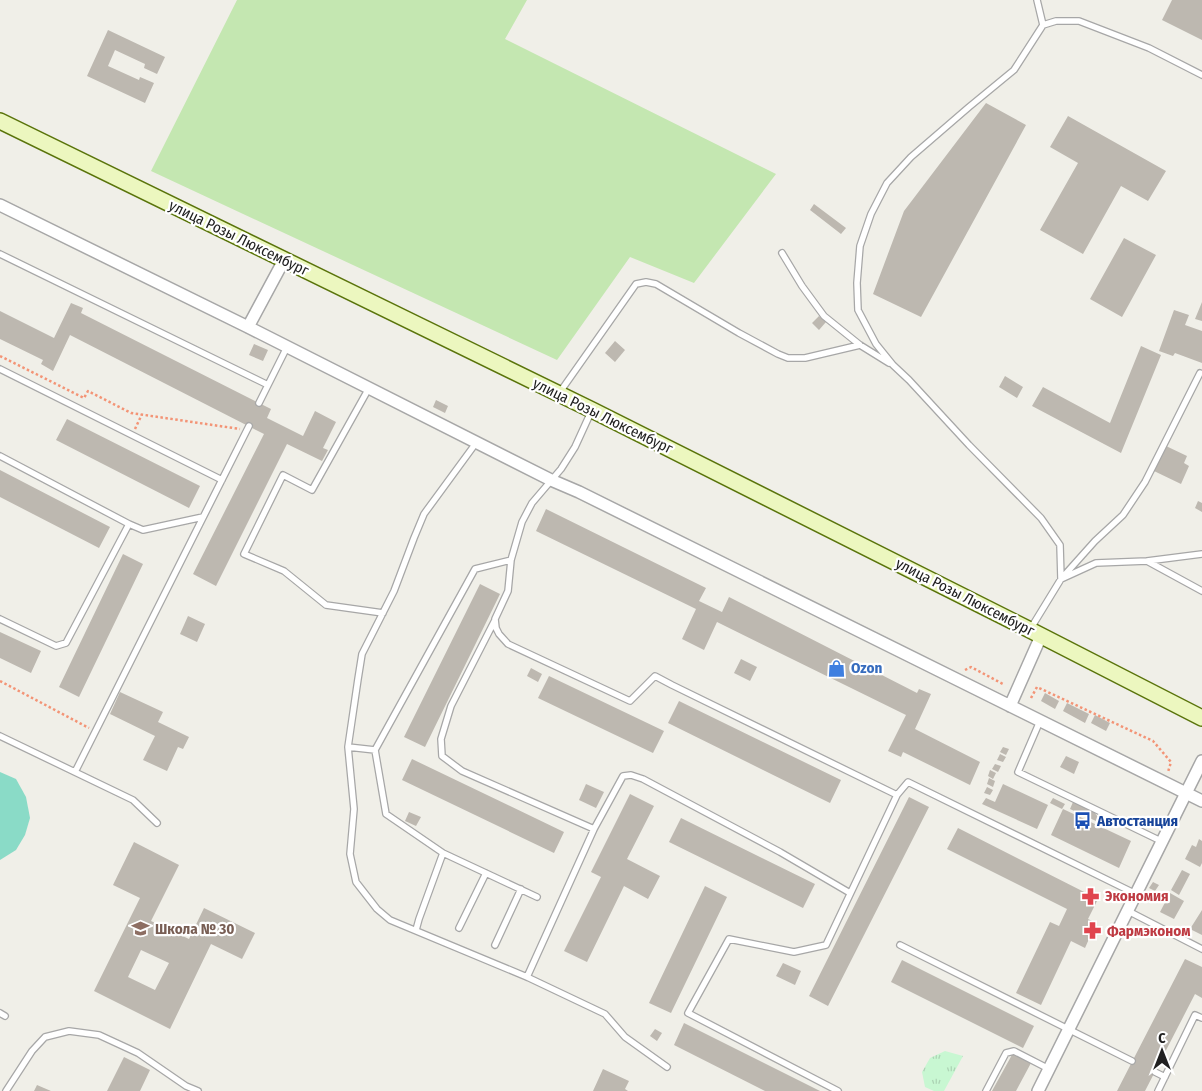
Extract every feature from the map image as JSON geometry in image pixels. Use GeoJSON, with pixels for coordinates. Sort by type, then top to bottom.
{"type":"FeatureCollection","features":[{"type":"Feature","properties":{"kind":"main road","name":"улица Розы Люксембург"},"geometry":{"type":"LineString","coordinates":[[0,121],[592,410],[1202,718]]}},
{"type":"Feature","properties":{"kind":"street"},"geometry":{"type":"LineString","coordinates":[[0,205],[287,346],[550,480],[579,492],[1202,801]]}},
{"type":"Feature","properties":{"kind":"street"},"geometry":{"type":"LineString","coordinates":[[248,327],[284,260]]}},
{"type":"Feature","properties":{"kind":"street"},"geometry":{"type":"LineString","coordinates":[[1010,706],[1035,633]]}},
{"type":"Feature","properties":{"kind":"street"},"geometry":{"type":"LineString","coordinates":[[1038,1091],[1202,761]]}},
{"type":"Feature","properties":{"kind":"lane"},"geometry":{"type":"LineString","coordinates":[[1037,0],[1042,25]]}},
{"type":"Feature","properties":{"kind":"lane"},"geometry":{"type":"LineString","coordinates":[[1061,579],[1060,545],[1041,518],[893,365],[876,344],[858,310],[857,283],[860,246],[871,214],[887,183],[911,157],[1014,70],[1042,25],[1056,21],[1079,21],[1149,48],[1202,74]]}},
{"type":"Feature","properties":{"kind":"lane"},"geometry":{"type":"LineString","coordinates":[[782,253],[802,286],[824,316],[860,345],[893,365]]}},
{"type":"Feature","properties":{"kind":"lane"},"geometry":{"type":"LineString","coordinates":[[0,254],[268,385]]}},
{"type":"Feature","properties":{"kind":"lane"},"geometry":{"type":"LineString","coordinates":[[558,394],[636,284],[646,282],[656,284],[739,333],[788,358],[805,358],[860,345]]}},
{"type":"Feature","properties":{"kind":"lane"},"geometry":{"type":"LineString","coordinates":[[259,403],[287,346]]}},
{"type":"Feature","properties":{"kind":"lane"},"geometry":{"type":"LineString","coordinates":[[0,369],[222,480]]}},
{"type":"Feature","properties":{"kind":"lane"},"geometry":{"type":"LineString","coordinates":[[1035,633],[1061,579],[1095,541],[1123,514],[1139,490],[1200,373]]}},
{"type":"Feature","properties":{"kind":"lane"},"geometry":{"type":"LineString","coordinates":[[370,388],[312,490],[283,475],[244,554],[284,571],[326,605],[383,613]]}},
{"type":"Feature","properties":{"kind":"lane"},"geometry":{"type":"LineString","coordinates":[[592,410],[575,447],[561,469],[532,504],[522,522],[511,560],[508,591],[451,706],[441,739],[442,756],[462,771],[594,830]]}},
{"type":"Feature","properties":{"kind":"lane"},"geometry":{"type":"LineString","coordinates":[[75,772],[248,428]]}},
{"type":"Feature","properties":{"kind":"lane"},"geometry":{"type":"LineString","coordinates":[[476,443],[424,514],[394,591],[362,654],[348,746],[354,809],[350,854],[356,882],[377,909],[390,920],[527,977],[605,1014],[624,1037],[667,1067]]}},
{"type":"Feature","properties":{"kind":"lane"},"geometry":{"type":"LineString","coordinates":[[0,456],[143,530],[203,517]]}},
{"type":"Feature","properties":{"kind":"lane"},"geometry":{"type":"LineString","coordinates":[[0,619],[56,646],[66,643],[129,524]]}},
{"type":"Feature","properties":{"kind":"lane"},"geometry":{"type":"LineString","coordinates":[[1061,579],[1096,563],[1146,561],[1202,554]]}},
{"type":"Feature","properties":{"kind":"lane"},"geometry":{"type":"LineString","coordinates":[[511,560],[475,569],[375,750],[386,814],[442,853],[537,897]]}},
{"type":"Feature","properties":{"kind":"lane"},"geometry":{"type":"LineString","coordinates":[[1146,561],[1202,591]]}},
{"type":"Feature","properties":{"kind":"lane"},"geometry":{"type":"LineString","coordinates":[[495,619],[499,634],[508,644],[630,701],[655,676],[897,795]]}},
{"type":"Feature","properties":{"kind":"lane"},"geometry":{"type":"LineString","coordinates":[[1040,721],[1018,772],[1163,842]]}},
{"type":"Feature","properties":{"kind":"lane"},"geometry":{"type":"LineString","coordinates":[[0,736],[133,800],[157,823]]}},
{"type":"Feature","properties":{"kind":"lane"},"geometry":{"type":"LineString","coordinates":[[348,746],[375,750]]}},
{"type":"Feature","properties":{"kind":"lane"},"geometry":{"type":"LineString","coordinates":[[527,977],[594,830],[623,776],[630,775],[643,780],[780,852],[850,893]]}},
{"type":"Feature","properties":{"kind":"lane"},"geometry":{"type":"LineString","coordinates":[[838,1091],[688,1014],[729,939],[794,952],[826,945],[897,795],[908,782],[1136,894]]}},
{"type":"Feature","properties":{"kind":"lane"},"geometry":{"type":"LineString","coordinates":[[416,930],[442,853]]}},
{"type":"Feature","properties":{"kind":"lane"},"geometry":{"type":"LineString","coordinates":[[459,928],[486,872]]}},
{"type":"Feature","properties":{"kind":"lane"},"geometry":{"type":"LineString","coordinates":[[495,945],[521,889]]}},
{"type":"Feature","properties":{"kind":"lane"},"geometry":{"type":"LineString","coordinates":[[1128,911],[1202,949]]}},
{"type":"Feature","properties":{"kind":"lane"},"geometry":{"type":"LineString","coordinates":[[900,945],[1132,1061]]}},
{"type":"Feature","properties":{"kind":"lane"},"geometry":{"type":"LineString","coordinates":[[1158,1091],[1195,1014],[1202,1018]]}},
{"type":"Feature","properties":{"kind":"lane"},"geometry":{"type":"LineString","coordinates":[[6,1091],[32,1051],[39,1044],[46,1038],[69,1031],[99,1035],[138,1053],[186,1086],[198,1091]]}},
{"type":"Feature","properties":{"kind":"lane"},"geometry":{"type":"LineString","coordinates":[[986,1091],[1006,1053],[1014,1051],[1049,1069]]}},
{"type":"Feature","properties":{"kind":"lane"},"geometry":{"type":"LineString","coordinates":[[1155,1072],[1165,1077]]}},
{"type":"Feature","properties":{"kind":"path"},"geometry":{"type":"LineString","coordinates":[[0,356],[84,398],[88,391],[131,413],[248,428]]}},
{"type":"Feature","properties":{"kind":"path"},"geometry":{"type":"LineString","coordinates":[[132,436],[142,414]]}},
{"type":"Feature","properties":{"kind":"path"},"geometry":{"type":"LineString","coordinates":[[961,673],[971,667],[1003,684]]}},
{"type":"Feature","properties":{"kind":"path"},"geometry":{"type":"LineString","coordinates":[[0,681],[95,732]]}},
{"type":"Feature","properties":{"kind":"path"},"geometry":{"type":"LineString","coordinates":[[1031,698],[1037,687],[1153,741],[1171,762],[1168,774]]}},
{"type":"Feature","properties":{"kind":"green space"},"geometry":{"type":"Polygon","coordinates":[[[237,0],[527,0],[505,39],[776,174],[694,283],[630,257],[557,360],[151,171],[237,0]]]}},
{"type":"Feature","properties":{"kind":"green space"},"geometry":{"type":"Polygon","coordinates":[[[0,772],[16,779],[26,797],[30,818],[25,835],[16,850],[0,860],[0,772]]]}},
{"type":"Feature","properties":{"kind":"green space"},"geometry":{"type":"Polygon","coordinates":[[[945,1051],[963,1056],[944,1091],[934,1091],[925,1087],[922,1072],[930,1058],[945,1051]]]}},
{"type":"Feature","properties":{"kind":"building"},"geometry":{"type":"Polygon","coordinates":[[[1172,0],[1202,0],[1202,40],[1162,20],[1172,0]]]}},
{"type":"Feature","properties":{"kind":"building"},"geometry":{"type":"Polygon","coordinates":[[[108,30],[165,57],[157,74],[144,68],[145,64],[115,50],[108,66],[139,80],[140,77],[154,83],[145,103],[87,76],[108,30]]]}},
{"type":"Feature","properties":{"kind":"building"},"geometry":{"type":"Polygon","coordinates":[[[986,103],[1026,125],[921,317],[873,294],[904,211],[986,103]]]}},
{"type":"Feature","properties":{"kind":"building"},"geometry":{"type":"Polygon","coordinates":[[[1068,116],[1166,171],[1148,201],[1121,186],[1083,254],[1040,230],[1078,163],[1050,147],[1068,116]]]}},
{"type":"Feature","properties":{"kind":"building"},"geometry":{"type":"Polygon","coordinates":[[[814,204],[846,228],[841,234],[810,210],[814,204]]]}},
{"type":"Feature","properties":{"kind":"building"},"geometry":{"type":"Polygon","coordinates":[[[1124,238],[1156,255],[1122,317],[1090,299],[1124,238]]]}},
{"type":"Feature","properties":{"kind":"building"},"geometry":{"type":"Polygon","coordinates":[[[1202,302],[1202,321],[1195,319],[1202,302]]]}},
{"type":"Feature","properties":{"kind":"building"},"geometry":{"type":"Polygon","coordinates":[[[71,303],[83,308],[81,313],[271,409],[267,418],[303,436],[315,411],[336,422],[323,448],[328,450],[322,461],[287,444],[216,586],[193,574],[264,434],[70,335],[53,371],[41,364],[43,360],[0,339],[0,311],[54,338],[71,303]]]}},
{"type":"Feature","properties":{"kind":"building"},"geometry":{"type":"Polygon","coordinates":[[[1174,310],[1189,315],[1185,325],[1202,331],[1202,363],[1175,353],[1173,356],[1159,351],[1174,310]]]}},
{"type":"Feature","properties":{"kind":"building"},"geometry":{"type":"Polygon","coordinates":[[[819,316],[826,322],[819,330],[812,323],[819,316]]]}},
{"type":"Feature","properties":{"kind":"building"},"geometry":{"type":"Polygon","coordinates":[[[615,341],[625,350],[615,362],[605,353],[615,341]]]}},
{"type":"Feature","properties":{"kind":"building"},"geometry":{"type":"Polygon","coordinates":[[[254,344],[268,350],[263,361],[249,355],[254,344]]]}},
{"type":"Feature","properties":{"kind":"building"},"geometry":{"type":"Polygon","coordinates":[[[1141,346],[1161,355],[1121,453],[1032,406],[1043,387],[1110,423],[1141,346]]]}},
{"type":"Feature","properties":{"kind":"building"},"geometry":{"type":"Polygon","coordinates":[[[1005,376],[1023,387],[1017,398],[999,387],[1005,376]]]}},
{"type":"Feature","properties":{"kind":"building"},"geometry":{"type":"Polygon","coordinates":[[[436,400],[448,406],[445,413],[433,407],[436,400]]]}},
{"type":"Feature","properties":{"kind":"building"},"geometry":{"type":"Polygon","coordinates":[[[67,419],[200,486],[189,508],[56,440],[67,419]]]}},
{"type":"Feature","properties":{"kind":"building"},"geometry":{"type":"Polygon","coordinates":[[[1166,446],[1187,456],[1184,463],[1189,466],[1181,484],[1154,471],[1166,446]]]}},
{"type":"Feature","properties":{"kind":"building"},"geometry":{"type":"Polygon","coordinates":[[[0,470],[110,527],[99,548],[0,497],[0,470]]]}},
{"type":"Feature","properties":{"kind":"building"},"geometry":{"type":"Polygon","coordinates":[[[1198,501],[1202,503],[1202,512],[1195,508],[1198,501]]]}},
{"type":"Feature","properties":{"kind":"building"},"geometry":{"type":"Polygon","coordinates":[[[546,509],[706,588],[699,601],[722,612],[729,597],[917,693],[919,689],[931,694],[915,729],[980,762],[970,785],[903,752],[901,757],[888,751],[906,715],[717,622],[704,650],[682,639],[696,609],[536,531],[546,509]]]}},
{"type":"Feature","properties":{"kind":"building"},"geometry":{"type":"Polygon","coordinates":[[[123,554],[143,564],[79,697],[59,687],[123,554]]]}},
{"type":"Feature","properties":{"kind":"building"},"geometry":{"type":"Polygon","coordinates":[[[480,584],[500,594],[425,747],[404,737],[480,584]]]}},
{"type":"Feature","properties":{"kind":"building"},"geometry":{"type":"Polygon","coordinates":[[[188,616],[205,624],[197,642],[180,634],[188,616]]]}},
{"type":"Feature","properties":{"kind":"building"},"geometry":{"type":"Polygon","coordinates":[[[0,632],[41,651],[31,673],[0,658],[0,632]]]}},
{"type":"Feature","properties":{"kind":"building"},"geometry":{"type":"Polygon","coordinates":[[[741,659],[757,667],[750,681],[734,673],[741,659]]]}},
{"type":"Feature","properties":{"kind":"building"},"geometry":{"type":"Polygon","coordinates":[[[531,668],[542,674],[538,682],[527,676],[531,668]]]}},
{"type":"Feature","properties":{"kind":"building"},"geometry":{"type":"Polygon","coordinates":[[[549,676],[664,731],[653,753],[538,698],[549,676]]]}},
{"type":"Feature","properties":{"kind":"building"},"geometry":{"type":"Polygon","coordinates":[[[120,692],[163,712],[158,722],[189,737],[183,749],[178,747],[167,771],[143,760],[155,736],[110,714],[120,692]]]}},
{"type":"Feature","properties":{"kind":"building"},"geometry":{"type":"Polygon","coordinates":[[[1045,693],[1059,701],[1055,709],[1041,701],[1045,693]]]}},
{"type":"Feature","properties":{"kind":"building"},"geometry":{"type":"Polygon","coordinates":[[[679,701],[841,780],[830,803],[668,723],[679,701]]]}},
{"type":"Feature","properties":{"kind":"building"},"geometry":{"type":"Polygon","coordinates":[[[1067,703],[1089,714],[1085,723],[1063,711],[1067,703]]]}},
{"type":"Feature","properties":{"kind":"building"},"geometry":{"type":"Polygon","coordinates":[[[1095,715],[1110,723],[1106,731],[1091,723],[1095,715]]]}},
{"type":"Feature","properties":{"kind":"building"},"geometry":{"type":"Polygon","coordinates":[[[1003,747],[1009,749],[1006,755],[1000,752],[1003,747]]]}},
{"type":"Feature","properties":{"kind":"building"},"geometry":{"type":"Polygon","coordinates":[[[1000,754],[1006,757],[1003,762],[997,760],[1000,754]]]}},
{"type":"Feature","properties":{"kind":"building"},"geometry":{"type":"Polygon","coordinates":[[[1066,756],[1079,762],[1074,774],[1060,767],[1066,756]]]}},
{"type":"Feature","properties":{"kind":"building"},"geometry":{"type":"Polygon","coordinates":[[[412,759],[564,832],[554,853],[402,780],[412,759]]]}},
{"type":"Feature","properties":{"kind":"building"},"geometry":{"type":"Polygon","coordinates":[[[995,764],[1001,766],[998,772],[992,769],[995,764]]]}},
{"type":"Feature","properties":{"kind":"building"},"geometry":{"type":"Polygon","coordinates":[[[990,770],[996,773],[993,779],[988,776],[990,770]]]}},
{"type":"Feature","properties":{"kind":"building"},"geometry":{"type":"Polygon","coordinates":[[[989,778],[995,781],[993,787],[987,784],[989,778]]]}},
{"type":"Feature","properties":{"kind":"building"},"geometry":{"type":"Polygon","coordinates":[[[586,784],[604,792],[596,808],[579,800],[586,784]]]}},
{"type":"Feature","properties":{"kind":"building"},"geometry":{"type":"Polygon","coordinates":[[[1003,784],[1048,805],[1037,829],[982,804],[986,798],[995,802],[1003,784]]]}},
{"type":"Feature","properties":{"kind":"building"},"geometry":{"type":"Polygon","coordinates":[[[987,787],[993,790],[990,795],[984,793],[987,787]]]}},
{"type":"Feature","properties":{"kind":"building"},"geometry":{"type":"Polygon","coordinates":[[[630,794],[654,806],[627,859],[660,876],[648,899],[624,886],[587,962],[564,951],[601,877],[591,872],[630,794]]]}},
{"type":"Feature","properties":{"kind":"building"},"geometry":{"type":"Polygon","coordinates":[[[909,797],[929,807],[828,1006],[809,996],[909,797]]]}},
{"type":"Feature","properties":{"kind":"building"},"geometry":{"type":"Polygon","coordinates":[[[1053,798],[1065,804],[1062,809],[1050,803],[1053,798]]]}},
{"type":"Feature","properties":{"kind":"building"},"geometry":{"type":"Polygon","coordinates":[[[1073,802],[1094,812],[1098,817],[1096,821],[1070,809],[1073,802]]]}},
{"type":"Feature","properties":{"kind":"building"},"geometry":{"type":"Polygon","coordinates":[[[1063,809],[1131,841],[1119,868],[1051,835],[1063,809]]]}},
{"type":"Feature","properties":{"kind":"building"},"geometry":{"type":"Polygon","coordinates":[[[409,812],[421,817],[416,826],[405,821],[409,812]]]}},
{"type":"Feature","properties":{"kind":"building"},"geometry":{"type":"Polygon","coordinates":[[[681,818],[815,884],[803,908],[669,842],[681,818]]]}},
{"type":"Feature","properties":{"kind":"building"},"geometry":{"type":"Polygon","coordinates":[[[958,828],[1098,899],[1088,919],[1096,923],[1085,948],[1071,941],[1041,1005],[1016,993],[1050,922],[1059,926],[1067,909],[947,849],[958,828]]]}},
{"type":"Feature","properties":{"kind":"building"},"geometry":{"type":"Polygon","coordinates":[[[1199,839],[1202,841],[1202,863],[1200,867],[1185,859],[1192,845],[1196,847],[1199,839]]]}},
{"type":"Feature","properties":{"kind":"building"},"geometry":{"type":"Polygon","coordinates":[[[134,842],[179,865],[151,921],[189,939],[204,908],[255,933],[242,959],[211,944],[170,1029],[94,991],[140,898],[113,885],[134,842]],[[141,950],[128,977],[155,990],[169,963],[141,950]]]}},
{"type":"Feature","properties":{"kind":"building"},"geometry":{"type":"Polygon","coordinates":[[[1182,870],[1190,874],[1179,895],[1171,890],[1182,870]]]}},
{"type":"Feature","properties":{"kind":"building"},"geometry":{"type":"Polygon","coordinates":[[[1153,882],[1159,885],[1155,891],[1149,888],[1153,882]]]}},
{"type":"Feature","properties":{"kind":"building"},"geometry":{"type":"Polygon","coordinates":[[[705,886],[727,897],[671,1013],[649,1003],[705,886]]]}},
{"type":"Feature","properties":{"kind":"building"},"geometry":{"type":"Polygon","coordinates":[[[1170,893],[1184,901],[1174,919],[1160,912],[1170,893]]]}},
{"type":"Feature","properties":{"kind":"building"},"geometry":{"type":"Polygon","coordinates":[[[1202,910],[1202,935],[1190,929],[1202,910]]]}},
{"type":"Feature","properties":{"kind":"building"},"geometry":{"type":"Polygon","coordinates":[[[1185,959],[1202,967],[1202,998],[1195,994],[1145,1091],[1117,1091],[1185,959]]]}},
{"type":"Feature","properties":{"kind":"building"},"geometry":{"type":"Polygon","coordinates":[[[902,960],[1034,1026],[1023,1048],[891,982],[902,960]]]}},
{"type":"Feature","properties":{"kind":"building"},"geometry":{"type":"Polygon","coordinates":[[[783,963],[801,971],[795,985],[776,976],[783,963]]]}},
{"type":"Feature","properties":{"kind":"building"},"geometry":{"type":"Polygon","coordinates":[[[684,1023],[820,1091],[765,1091],[674,1045],[684,1023]]]}},
{"type":"Feature","properties":{"kind":"building"},"geometry":{"type":"Polygon","coordinates":[[[655,1029],[662,1033],[657,1041],[650,1036],[655,1029]]]}},
{"type":"Feature","properties":{"kind":"building"},"geometry":{"type":"Polygon","coordinates":[[[1013,1053],[1031,1063],[1016,1091],[992,1091],[1013,1053]]]}},
{"type":"Feature","properties":{"kind":"building"},"geometry":{"type":"Polygon","coordinates":[[[124,1057],[150,1070],[140,1091],[107,1091],[124,1057]]]}},
{"type":"Feature","properties":{"kind":"building"},"geometry":{"type":"Polygon","coordinates":[[[603,1069],[629,1081],[625,1089],[628,1091],[593,1091],[603,1069]]]}},
{"type":"Feature","properties":{"kind":"building"},"geometry":{"type":"Polygon","coordinates":[[[37,1085],[51,1091],[34,1091],[37,1085]]]}},
{"type":"Feature","properties":{"kind":"place","name":"Ozon"},"geometry":{"type":"Point","coordinates":[837,668]}},
{"type":"Feature","properties":{"kind":"place","name":"Автостанция"},"geometry":{"type":"Point","coordinates":[1083,821]}},
{"type":"Feature","properties":{"kind":"place","name":"Экономия"},"geometry":{"type":"Point","coordinates":[1091,896]}},
{"type":"Feature","properties":{"kind":"place","name":"Школа № 30"},"geometry":{"type":"Point","coordinates":[141,929]}},
{"type":"Feature","properties":{"kind":"place","name":"Фармэконом"},"geometry":{"type":"Point","coordinates":[1093,931]}}]}
